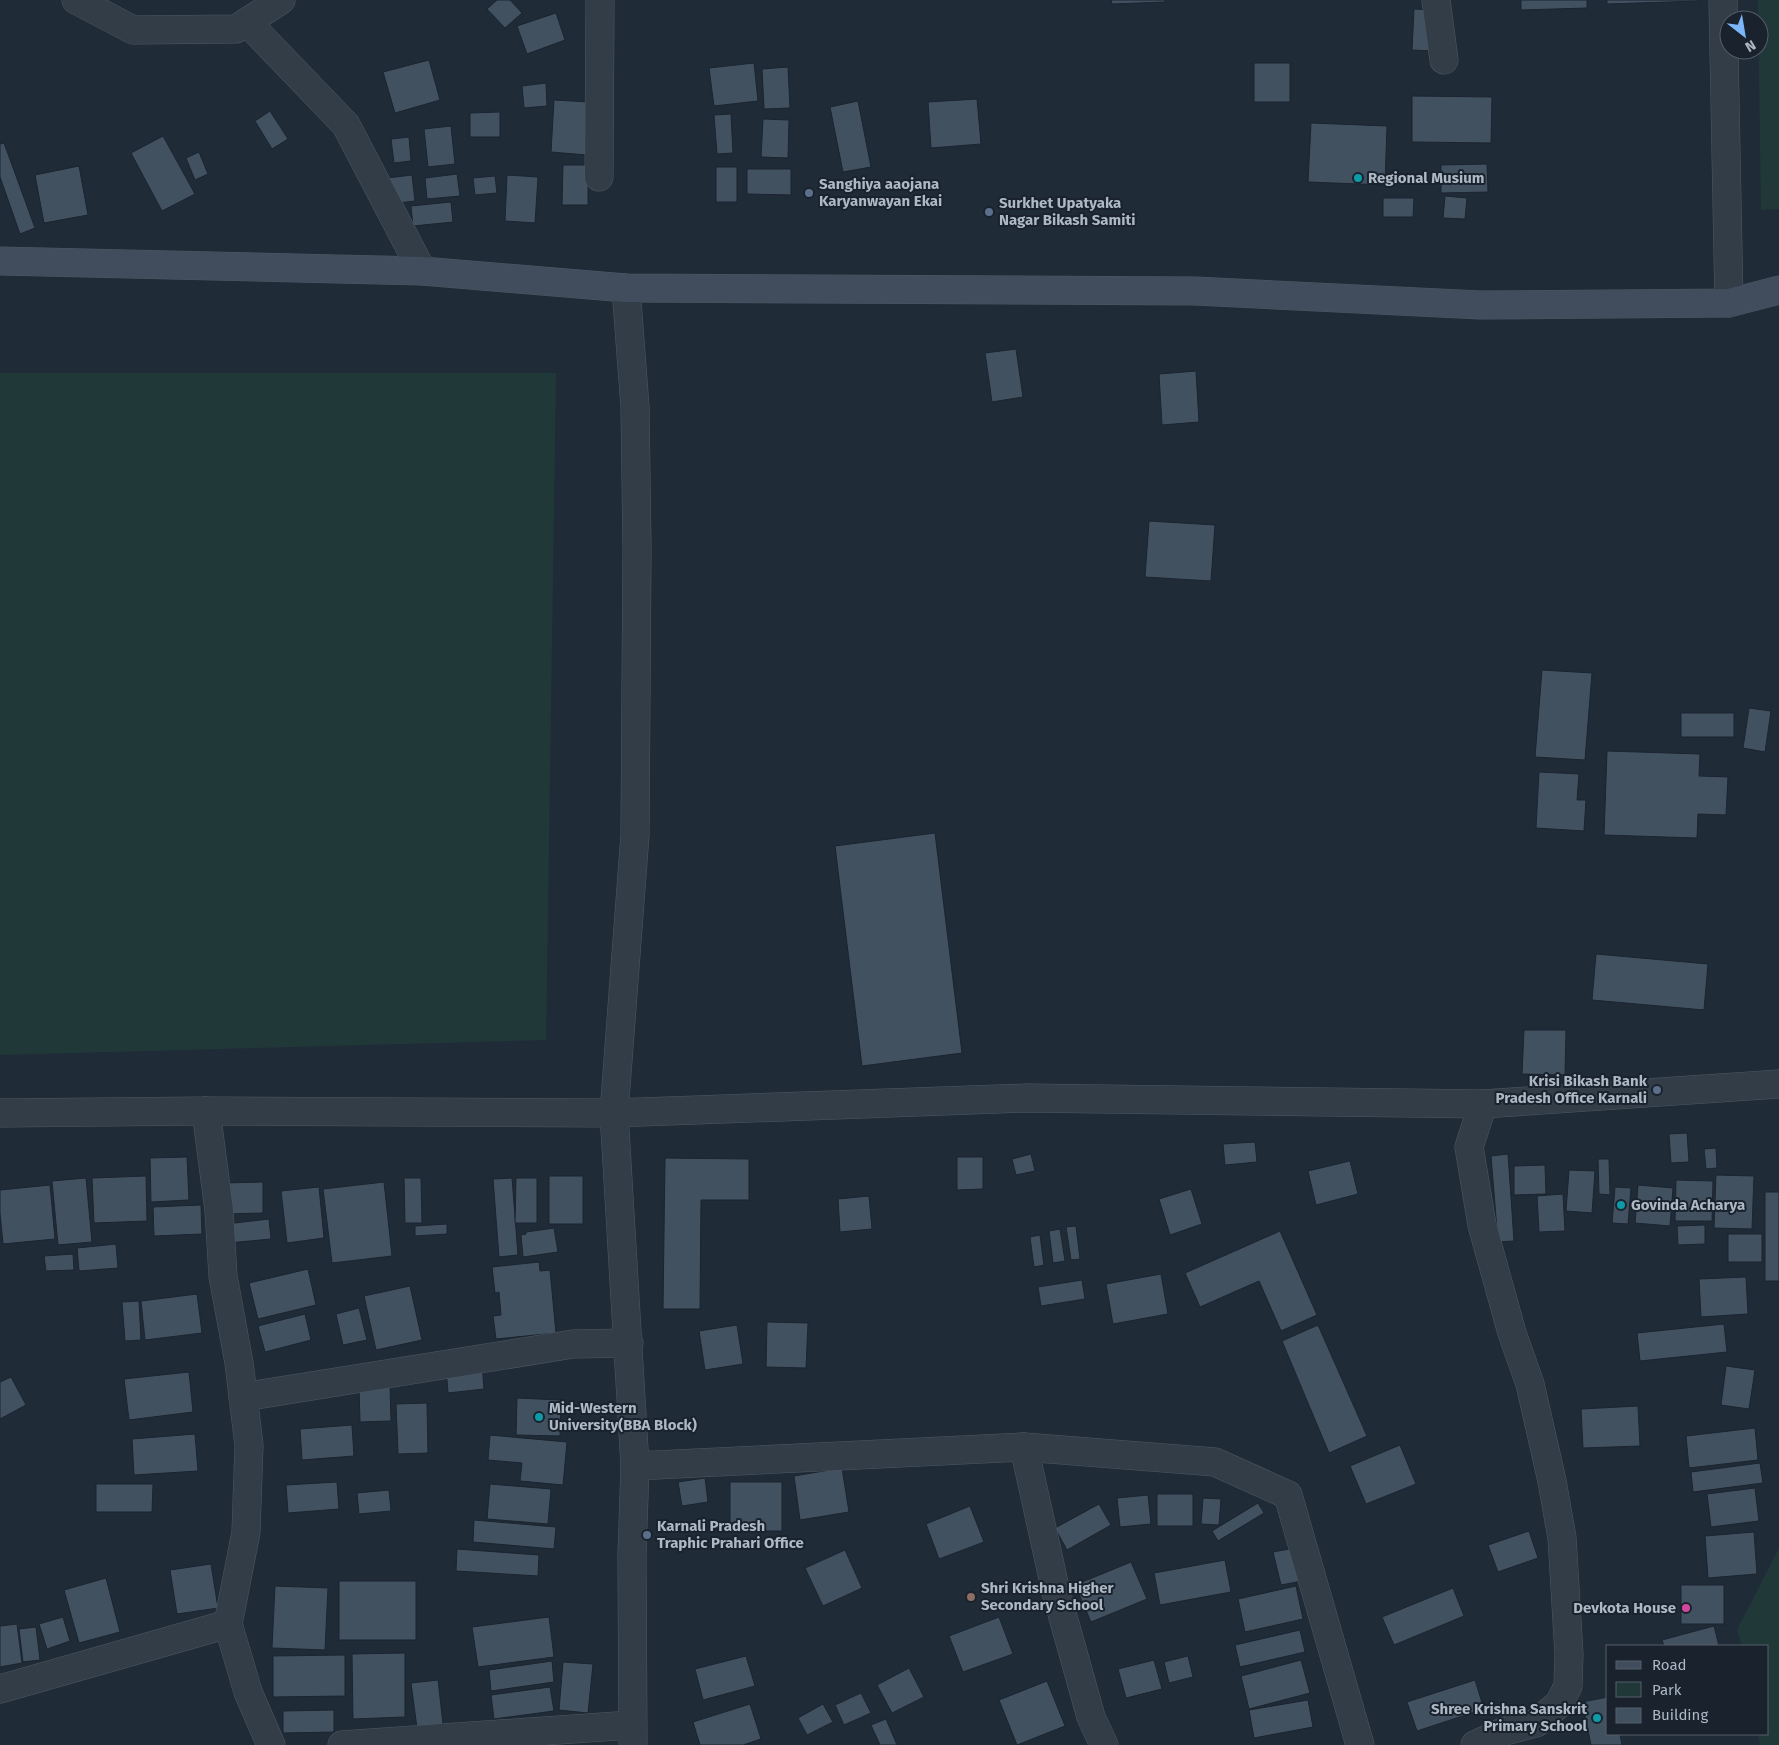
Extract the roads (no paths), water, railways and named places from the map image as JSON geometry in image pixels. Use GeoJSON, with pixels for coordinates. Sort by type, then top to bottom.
{"type":"FeatureCollection","features":[{"type":"Feature","properties":{"kind":"street"},"geometry":{"type":"LineString","coordinates":[[76,0],[133,30],[236,29],[281,0]]}},
{"type":"Feature","properties":{"kind":"street"},"geometry":{"type":"LineString","coordinates":[[599,177],[600,0]]}},
{"type":"Feature","properties":{"kind":"street"},"geometry":{"type":"LineString","coordinates":[[1436,0],[1444,60]]}},
{"type":"Feature","properties":{"kind":"street"},"geometry":{"type":"LineString","coordinates":[[1724,0],[1728,303]]}},
{"type":"Feature","properties":{"kind":"street"},"geometry":{"type":"LineString","coordinates":[[247,22],[346,125],[422,271]]}},
{"type":"Feature","properties":{"kind":"street"},"geometry":{"type":"LineString","coordinates":[[0,261],[422,271],[626,288],[1195,291],[1480,305],[1728,303],[1779,290]]}},
{"type":"Feature","properties":{"kind":"street"},"geometry":{"type":"LineString","coordinates":[[342,1745],[632,1735],[632,1554],[635,1466],[614,1113],[635,835],[637,548],[635,416],[626,288]]}},
{"type":"Feature","properties":{"kind":"street"},"geometry":{"type":"LineString","coordinates":[[0,1114],[206,1111],[614,1113],[1027,1098],[1483,1104],[1779,1084]]}},
{"type":"Feature","properties":{"kind":"street"},"geometry":{"type":"LineString","coordinates":[[1475,1745],[1505,1731],[1536,1722],[1559,1704],[1568,1686],[1569,1654],[1562,1538],[1552,1481],[1530,1384],[1512,1333],[1482,1225],[1469,1147],[1483,1104]]}},
{"type":"Feature","properties":{"kind":"street"},"geometry":{"type":"LineString","coordinates":[[206,1111],[219,1210],[224,1276],[239,1363],[248,1445],[246,1532],[228,1624],[248,1692],[271,1745]]}},
{"type":"Feature","properties":{"kind":"street"},"geometry":{"type":"LineString","coordinates":[[243,1397],[573,1344],[629,1343]]}},
{"type":"Feature","properties":{"kind":"street"},"geometry":{"type":"LineString","coordinates":[[635,1466],[1024,1448],[1215,1462],[1288,1494],[1360,1745]]}},
{"type":"Feature","properties":{"kind":"street"},"geometry":{"type":"LineString","coordinates":[[1024,1448],[1056,1592],[1091,1717],[1104,1745]]}},
{"type":"Feature","properties":{"kind":"street"},"geometry":{"type":"LineString","coordinates":[[0,1689],[228,1624]]}},
{"type":"Feature","properties":{"kind":"place","name":"Regional Musium"},"geometry":{"type":"Point","coordinates":[1358,178]}},
{"type":"Feature","properties":{"kind":"place","name":"Sanghiya aaojana Karyanwayan Ekai"},"geometry":{"type":"Point","coordinates":[809,193]}},
{"type":"Feature","properties":{"kind":"place","name":"Surkhet Upatyaka Nagar Bikash Samiti"},"geometry":{"type":"Point","coordinates":[989,212]}},
{"type":"Feature","properties":{"kind":"place","name":"Krisi Bikash Bank Pradesh Office Karnali"},"geometry":{"type":"Point","coordinates":[1657,1090]}},
{"type":"Feature","properties":{"kind":"place","name":"Govinda Acharya"},"geometry":{"type":"Point","coordinates":[1621,1205]}},
{"type":"Feature","properties":{"kind":"place","name":"Mid-Western University(BBA Block)"},"geometry":{"type":"Point","coordinates":[539,1417]}},
{"type":"Feature","properties":{"kind":"place","name":"Karnali Pradesh Traphic Prahari Office"},"geometry":{"type":"Point","coordinates":[647,1535]}},
{"type":"Feature","properties":{"kind":"place","name":"Shri Krishna Higher Secondary School"},"geometry":{"type":"Point","coordinates":[971,1597]}},
{"type":"Feature","properties":{"kind":"place","name":"Devkota House"},"geometry":{"type":"Point","coordinates":[1686,1608]}},
{"type":"Feature","properties":{"kind":"place","name":"Shree Krishna Sanskrit Primary School"},"geometry":{"type":"Point","coordinates":[1597,1718]}}]}
